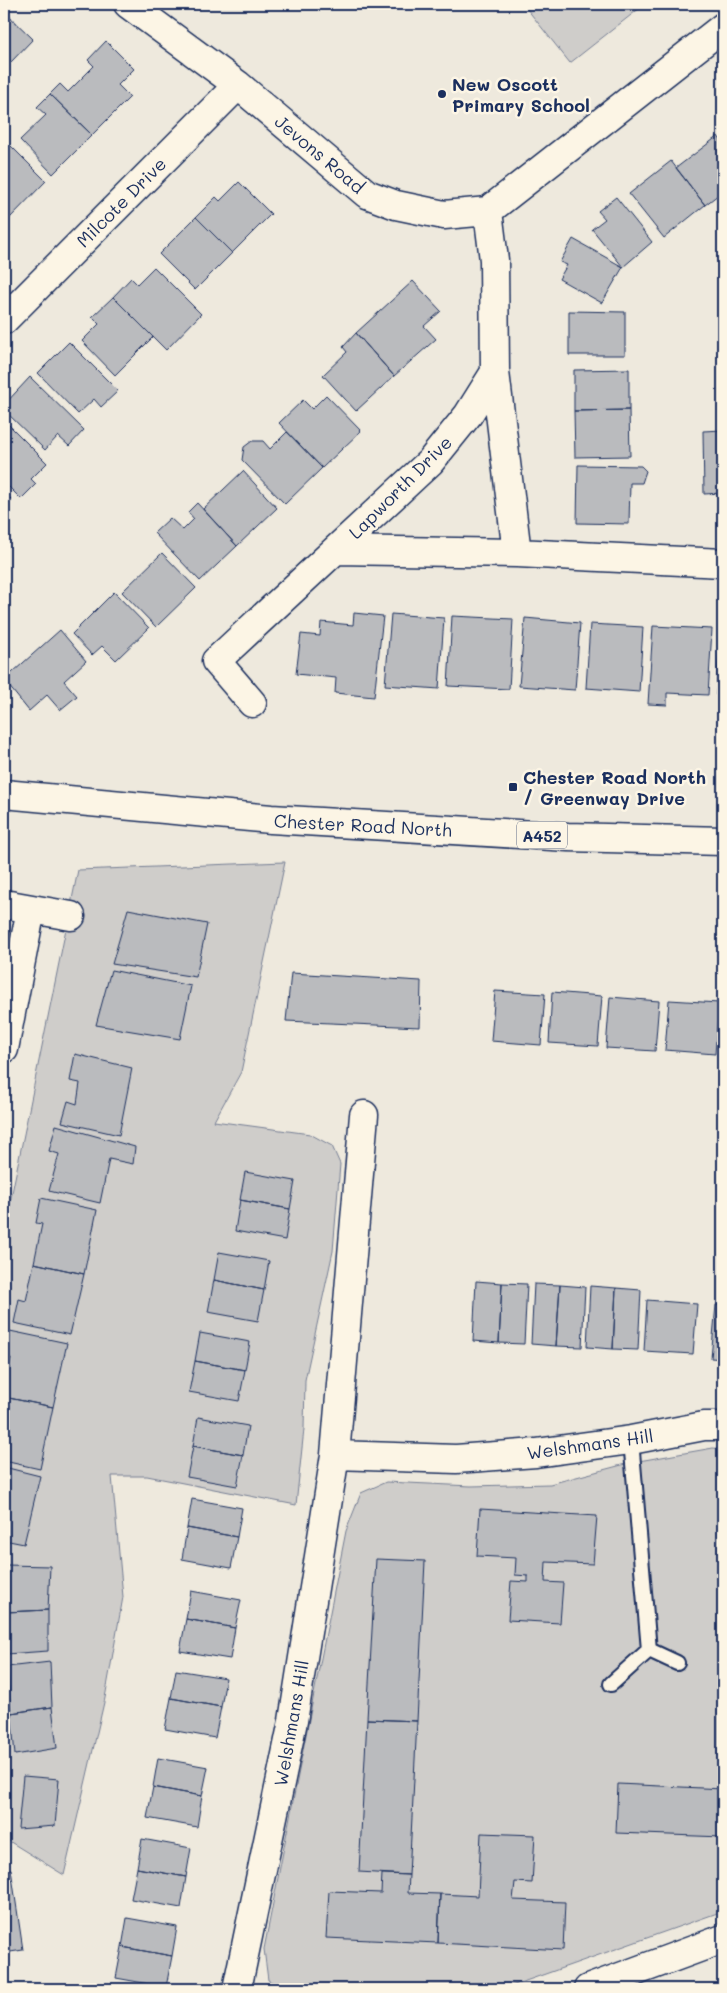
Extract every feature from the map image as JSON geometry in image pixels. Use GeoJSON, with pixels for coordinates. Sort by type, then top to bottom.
{"type":"FeatureCollection","features":[{"type":"Feature","properties":{"kind":"main road","name":"Jevons Road"},"geometry":{"type":"LineString","coordinates":[[128,4],[238,85],[366,194],[396,205],[444,215],[488,211]]}},
{"type":"Feature","properties":{"kind":"main road"},"geometry":{"type":"LineString","coordinates":[[517,553],[495,372],[494,260],[488,211],[723,27]]}},
{"type":"Feature","properties":{"kind":"main road","name":"Milcote Drive"},"geometry":{"type":"LineString","coordinates":[[4,320],[238,85]]}},
{"type":"Feature","properties":{"kind":"main road","name":"Lapworth Drive"},"geometry":{"type":"LineString","coordinates":[[252,703],[216,661],[430,462],[468,415],[495,372]]}},
{"type":"Feature","properties":{"kind":"main road","name":"Lapworth Drive"},"geometry":{"type":"LineString","coordinates":[[337,550],[517,553],[723,563]]}},
{"type":"Feature","properties":{"kind":"main road","name":"Chester Road North"},"geometry":{"type":"LineString","coordinates":[[4,794],[271,819],[568,837],[723,841]]}},
{"type":"Feature","properties":{"kind":"main road"},"geometry":{"type":"LineString","coordinates":[[4,904],[71,916]]}},
{"type":"Feature","properties":{"kind":"main road"},"geometry":{"type":"LineString","coordinates":[[4,1049],[31,909]]}},
{"type":"Feature","properties":{"kind":"main road","name":"Welshmans Hill"},"geometry":{"type":"LineString","coordinates":[[238,1989],[293,1721],[335,1455],[364,1115]]}},
{"type":"Feature","properties":{"kind":"main road","name":"Welshmans Hill"},"geometry":{"type":"LineString","coordinates":[[335,1455],[456,1459],[536,1454],[631,1440],[704,1426],[723,1426]]}},
{"type":"Feature","properties":{"kind":"main road"},"geometry":{"type":"LineString","coordinates":[[588,1989],[723,1939]]}},
{"type":"Feature","properties":{"kind":"lane"},"geometry":{"type":"LineString","coordinates":[[631,1440],[649,1650]]}},
{"type":"Feature","properties":{"kind":"lane"},"geometry":{"type":"LineString","coordinates":[[649,1650],[676,1663]]}},
{"type":"Feature","properties":{"kind":"lane"},"geometry":{"type":"LineString","coordinates":[[611,1684],[649,1650]]}},
{"type":"Feature","properties":{"kind":"shaded area"},"geometry":{"type":"Polygon","coordinates":[[[523,4],[645,4],[570,63],[523,4]]]}},
{"type":"Feature","properties":{"kind":"shaded area"},"geometry":{"type":"Polygon","coordinates":[[[285,862],[241,1072],[214,1121],[310,1134],[332,1146],[340,1164],[333,1251],[305,1380],[304,1429],[296,1505],[147,1476],[112,1476],[123,1597],[105,1698],[64,1875],[4,1838],[4,1232],[78,870],[285,862]]]}},
{"type":"Feature","properties":{"kind":"shaded area"},"geometry":{"type":"Polygon","coordinates":[[[713,1448],[723,1449],[723,1911],[503,1989],[283,1989],[268,1980],[264,1949],[346,1531],[361,1493],[386,1482],[471,1486],[550,1484],[633,1462],[713,1448]]]}},
{"type":"Feature","properties":{"kind":"building"},"geometry":{"type":"Polygon","coordinates":[[[4,11],[33,39],[11,62],[4,54],[4,11]]]}},
{"type":"Feature","properties":{"kind":"building"},"geometry":{"type":"Polygon","coordinates":[[[106,41],[134,69],[118,85],[130,97],[92,135],[50,94],[60,84],[68,92],[94,66],[88,60],[106,41]]]}},
{"type":"Feature","properties":{"kind":"building"},"geometry":{"type":"Polygon","coordinates":[[[50,94],[92,135],[53,174],[20,140],[46,115],[37,107],[50,94]]]}},
{"type":"Feature","properties":{"kind":"building"},"geometry":{"type":"Polygon","coordinates":[[[718,136],[723,144],[723,191],[705,205],[676,168],[718,136]]]}},
{"type":"Feature","properties":{"kind":"building"},"geometry":{"type":"Polygon","coordinates":[[[11,146],[46,181],[8,220],[4,216],[4,154],[11,146]]]}},
{"type":"Feature","properties":{"kind":"building"},"geometry":{"type":"Polygon","coordinates":[[[671,161],[705,205],[664,238],[629,194],[671,161]]]}},
{"type":"Feature","properties":{"kind":"building"},"geometry":{"type":"Polygon","coordinates":[[[239,182],[271,214],[232,253],[196,217],[216,197],[220,201],[239,182]]]}},
{"type":"Feature","properties":{"kind":"building"},"geometry":{"type":"Polygon","coordinates":[[[616,197],[652,242],[623,267],[592,229],[605,219],[598,211],[616,197]]]}},
{"type":"Feature","properties":{"kind":"building"},"geometry":{"type":"Polygon","coordinates":[[[196,217],[232,253],[195,290],[159,254],[196,217]]]}},
{"type":"Feature","properties":{"kind":"building"},"geometry":{"type":"Polygon","coordinates":[[[573,239],[623,267],[602,303],[559,279],[567,265],[560,262],[573,239]]]}},
{"type":"Feature","properties":{"kind":"building"},"geometry":{"type":"Polygon","coordinates":[[[154,267],[201,314],[166,350],[113,297],[131,278],[137,284],[154,267]]]}},
{"type":"Feature","properties":{"kind":"building"},"geometry":{"type":"Polygon","coordinates":[[[413,281],[441,311],[424,326],[436,339],[394,376],[356,333],[413,281]]]}},
{"type":"Feature","properties":{"kind":"building"},"geometry":{"type":"Polygon","coordinates":[[[113,297],[153,337],[115,375],[82,341],[99,324],[92,317],[113,297]]]}},
{"type":"Feature","properties":{"kind":"building"},"geometry":{"type":"Polygon","coordinates":[[[569,311],[625,312],[625,355],[569,355],[569,311]]]}},
{"type":"Feature","properties":{"kind":"building"},"geometry":{"type":"Polygon","coordinates":[[[356,333],[394,376],[356,411],[323,375],[347,352],[343,347],[356,333]]]}},
{"type":"Feature","properties":{"kind":"building"},"geometry":{"type":"Polygon","coordinates":[[[69,342],[118,391],[101,407],[94,399],[78,414],[38,373],[69,342]]]}},
{"type":"Feature","properties":{"kind":"building"},"geometry":{"type":"Polygon","coordinates":[[[629,369],[629,410],[574,411],[574,370],[629,369]]]}},
{"type":"Feature","properties":{"kind":"building"},"geometry":{"type":"Polygon","coordinates":[[[30,377],[84,430],[69,446],[58,436],[45,450],[4,410],[4,405],[30,377]]]}},
{"type":"Feature","properties":{"kind":"building"},"geometry":{"type":"Polygon","coordinates":[[[326,395],[361,431],[322,468],[279,423],[303,400],[312,409],[326,395]]]}},
{"type":"Feature","properties":{"kind":"building"},"geometry":{"type":"Polygon","coordinates":[[[629,410],[630,456],[575,457],[574,411],[629,410]]]}},
{"type":"Feature","properties":{"kind":"building"},"geometry":{"type":"Polygon","coordinates":[[[4,420],[47,463],[31,479],[36,484],[21,499],[4,482],[4,420]]]}},
{"type":"Feature","properties":{"kind":"building"},"geometry":{"type":"Polygon","coordinates":[[[723,430],[723,493],[704,494],[703,431],[723,430]]]}},
{"type":"Feature","properties":{"kind":"building"},"geometry":{"type":"Polygon","coordinates":[[[287,432],[322,468],[285,504],[242,460],[244,447],[252,441],[263,441],[270,449],[287,432]]]}},
{"type":"Feature","properties":{"kind":"building"},"geometry":{"type":"Polygon","coordinates":[[[578,465],[641,466],[646,471],[642,483],[630,483],[629,524],[577,523],[578,465]]]}},
{"type":"Feature","properties":{"kind":"building"},"geometry":{"type":"Polygon","coordinates":[[[243,471],[277,508],[237,546],[203,509],[243,471]]]}},
{"type":"Feature","properties":{"kind":"building"},"geometry":{"type":"Polygon","coordinates":[[[4,492],[12,500],[4,509],[4,492]]]}},
{"type":"Feature","properties":{"kind":"building"},"geometry":{"type":"Polygon","coordinates":[[[197,503],[237,546],[200,581],[154,533],[170,518],[183,530],[194,519],[188,512],[197,503]]]}},
{"type":"Feature","properties":{"kind":"building"},"geometry":{"type":"Polygon","coordinates":[[[162,553],[196,588],[156,627],[122,592],[162,553]]]}},
{"type":"Feature","properties":{"kind":"building"},"geometry":{"type":"Polygon","coordinates":[[[114,592],[149,628],[116,660],[102,646],[92,655],[72,634],[114,592]]]}},
{"type":"Feature","properties":{"kind":"building"},"geometry":{"type":"Polygon","coordinates":[[[354,613],[383,616],[374,697],[335,693],[336,678],[296,674],[301,634],[320,636],[321,622],[353,625],[354,613]]]}},
{"type":"Feature","properties":{"kind":"building"},"geometry":{"type":"Polygon","coordinates":[[[391,614],[444,618],[439,689],[385,685],[391,614]]]}},
{"type":"Feature","properties":{"kind":"building"},"geometry":{"type":"Polygon","coordinates":[[[452,616],[513,619],[509,689],[448,686],[452,616]]]}},
{"type":"Feature","properties":{"kind":"building"},"geometry":{"type":"Polygon","coordinates":[[[525,618],[580,623],[575,690],[519,686],[525,618]]]}},
{"type":"Feature","properties":{"kind":"building"},"geometry":{"type":"Polygon","coordinates":[[[590,624],[643,627],[639,692],[586,688],[590,624]]]}},
{"type":"Feature","properties":{"kind":"building"},"geometry":{"type":"Polygon","coordinates":[[[653,626],[712,629],[708,695],[667,693],[667,705],[648,704],[653,626]]]}},
{"type":"Feature","properties":{"kind":"building"},"geometry":{"type":"Polygon","coordinates":[[[60,630],[86,661],[64,681],[77,696],[60,710],[47,695],[29,711],[4,680],[60,630]]]}},
{"type":"Feature","properties":{"kind":"building"},"geometry":{"type":"Polygon","coordinates":[[[720,632],[723,632],[723,695],[716,695],[720,632]]]}},
{"type":"Feature","properties":{"kind":"building"},"geometry":{"type":"Polygon","coordinates":[[[128,909],[207,924],[196,977],[112,964],[128,909]]]}},
{"type":"Feature","properties":{"kind":"building"},"geometry":{"type":"Polygon","coordinates":[[[111,970],[191,986],[180,1039],[96,1025],[111,970]]]}},
{"type":"Feature","properties":{"kind":"building"},"geometry":{"type":"Polygon","coordinates":[[[291,973],[421,981],[420,1027],[286,1021],[291,973]]]}},
{"type":"Feature","properties":{"kind":"building"},"geometry":{"type":"Polygon","coordinates":[[[495,991],[545,994],[541,1045],[491,1041],[495,991]]]}},
{"type":"Feature","properties":{"kind":"building"},"geometry":{"type":"Polygon","coordinates":[[[552,992],[602,996],[598,1046],[549,1043],[552,992]]]}},
{"type":"Feature","properties":{"kind":"building"},"geometry":{"type":"Polygon","coordinates":[[[610,997],[659,1001],[655,1051],[606,1048],[610,997]]]}},
{"type":"Feature","properties":{"kind":"building"},"geometry":{"type":"Polygon","coordinates":[[[669,1000],[719,1003],[715,1054],[665,1050],[669,1000]]]}},
{"type":"Feature","properties":{"kind":"building"},"geometry":{"type":"Polygon","coordinates":[[[75,1054],[132,1068],[119,1135],[62,1122],[68,1101],[77,1104],[80,1083],[70,1081],[75,1054]]]}},
{"type":"Feature","properties":{"kind":"building"},"geometry":{"type":"Polygon","coordinates":[[[56,1125],[135,1147],[133,1164],[109,1159],[100,1203],[49,1191],[59,1154],[49,1151],[56,1125]]]}},
{"type":"Feature","properties":{"kind":"building"},"geometry":{"type":"Polygon","coordinates":[[[245,1172],[295,1181],[290,1209],[240,1200],[245,1172]]]}},
{"type":"Feature","properties":{"kind":"building"},"geometry":{"type":"Polygon","coordinates":[[[41,1198],[97,1210],[84,1274],[34,1263],[42,1224],[36,1223],[41,1198]]]}},
{"type":"Feature","properties":{"kind":"building"},"geometry":{"type":"Polygon","coordinates":[[[240,1200],[290,1209],[285,1240],[235,1231],[240,1200]]]}},
{"type":"Feature","properties":{"kind":"building"},"geometry":{"type":"Polygon","coordinates":[[[219,1252],[269,1261],[264,1290],[214,1280],[219,1252]]]}},
{"type":"Feature","properties":{"kind":"building"},"geometry":{"type":"Polygon","coordinates":[[[34,1263],[84,1274],[70,1335],[14,1323],[19,1299],[26,1301],[34,1263]]]}},
{"type":"Feature","properties":{"kind":"building"},"geometry":{"type":"Polygon","coordinates":[[[214,1280],[264,1290],[258,1321],[208,1312],[214,1280]]]}},
{"type":"Feature","properties":{"kind":"building"},"geometry":{"type":"Polygon","coordinates":[[[476,1281],[502,1283],[499,1343],[473,1341],[476,1281]]]}},
{"type":"Feature","properties":{"kind":"building"},"geometry":{"type":"Polygon","coordinates":[[[502,1283],[527,1284],[524,1344],[499,1343],[502,1283]]]}},
{"type":"Feature","properties":{"kind":"building"},"geometry":{"type":"Polygon","coordinates":[[[534,1284],[560,1285],[556,1346],[531,1344],[534,1284]]]}},
{"type":"Feature","properties":{"kind":"building"},"geometry":{"type":"Polygon","coordinates":[[[560,1285],[585,1287],[582,1347],[556,1346],[560,1285]]]}},
{"type":"Feature","properties":{"kind":"building"},"geometry":{"type":"Polygon","coordinates":[[[590,1286],[616,1288],[613,1349],[587,1347],[590,1286]]]}},
{"type":"Feature","properties":{"kind":"building"},"geometry":{"type":"Polygon","coordinates":[[[616,1288],[641,1290],[638,1350],[613,1349],[616,1288]]]}},
{"type":"Feature","properties":{"kind":"building"},"geometry":{"type":"Polygon","coordinates":[[[647,1300],[697,1304],[693,1354],[644,1351],[647,1300]]]}},
{"type":"Feature","properties":{"kind":"building"},"geometry":{"type":"Polygon","coordinates":[[[716,1305],[723,1305],[723,1359],[711,1358],[716,1305]]]}},
{"type":"Feature","properties":{"kind":"building"},"geometry":{"type":"Polygon","coordinates":[[[10,1331],[67,1343],[53,1407],[4,1397],[11,1358],[5,1357],[10,1331]]]}},
{"type":"Feature","properties":{"kind":"building"},"geometry":{"type":"Polygon","coordinates":[[[200,1333],[250,1342],[245,1370],[195,1361],[200,1333]]]}},
{"type":"Feature","properties":{"kind":"building"},"geometry":{"type":"Polygon","coordinates":[[[195,1361],[245,1370],[239,1401],[189,1392],[195,1361]]]}},
{"type":"Feature","properties":{"kind":"building"},"geometry":{"type":"Polygon","coordinates":[[[4,1397],[53,1407],[40,1469],[4,1461],[4,1397]]]}},
{"type":"Feature","properties":{"kind":"building"},"geometry":{"type":"Polygon","coordinates":[[[198,1417],[248,1426],[243,1455],[193,1446],[198,1417]]]}},
{"type":"Feature","properties":{"kind":"building"},"geometry":{"type":"Polygon","coordinates":[[[193,1446],[243,1455],[237,1486],[187,1477],[193,1446]]]}},
{"type":"Feature","properties":{"kind":"building"},"geometry":{"type":"Polygon","coordinates":[[[4,1467],[40,1476],[24,1544],[4,1540],[4,1467]]]}},
{"type":"Feature","properties":{"kind":"building"},"geometry":{"type":"Polygon","coordinates":[[[192,1499],[242,1508],[237,1537],[187,1528],[192,1499]]]}},
{"type":"Feature","properties":{"kind":"building"},"geometry":{"type":"Polygon","coordinates":[[[480,1509],[597,1516],[593,1564],[546,1562],[545,1582],[563,1583],[560,1623],[508,1620],[511,1581],[528,1582],[528,1576],[515,1575],[516,1558],[477,1556],[480,1509]]]}},
{"type":"Feature","properties":{"kind":"building"},"geometry":{"type":"Polygon","coordinates":[[[187,1528],[237,1537],[231,1568],[182,1559],[187,1528]]]}},
{"type":"Feature","properties":{"kind":"building"},"geometry":{"type":"Polygon","coordinates":[[[376,1559],[425,1561],[417,1721],[367,1719],[376,1559]]]}},
{"type":"Feature","properties":{"kind":"building"},"geometry":{"type":"Polygon","coordinates":[[[6,1565],[50,1566],[48,1610],[6,1612],[6,1565]]]}},
{"type":"Feature","properties":{"kind":"building"},"geometry":{"type":"Polygon","coordinates":[[[191,1591],[241,1600],[235,1628],[186,1619],[191,1591]]]}},
{"type":"Feature","properties":{"kind":"building"},"geometry":{"type":"Polygon","coordinates":[[[48,1610],[48,1651],[6,1654],[6,1612],[48,1610]]]}},
{"type":"Feature","properties":{"kind":"building"},"geometry":{"type":"Polygon","coordinates":[[[186,1619],[235,1628],[230,1659],[180,1651],[186,1619]]]}},
{"type":"Feature","properties":{"kind":"building"},"geometry":{"type":"Polygon","coordinates":[[[50,1662],[52,1707],[11,1713],[7,1667],[50,1662]]]}},
{"type":"Feature","properties":{"kind":"building"},"geometry":{"type":"Polygon","coordinates":[[[176,1670],[226,1678],[221,1707],[171,1698],[176,1670]]]}},
{"type":"Feature","properties":{"kind":"building"},"geometry":{"type":"Polygon","coordinates":[[[171,1698],[221,1707],[215,1738],[165,1729],[171,1698]]]}},
{"type":"Feature","properties":{"kind":"building"},"geometry":{"type":"Polygon","coordinates":[[[52,1707],[57,1748],[15,1755],[11,1713],[52,1707]]]}},
{"type":"Feature","properties":{"kind":"building"},"geometry":{"type":"Polygon","coordinates":[[[367,1719],[417,1721],[409,1875],[359,1872],[367,1719]]]}},
{"type":"Feature","properties":{"kind":"building"},"geometry":{"type":"Polygon","coordinates":[[[158,1758],[208,1767],[202,1796],[153,1787],[158,1758]]]}},
{"type":"Feature","properties":{"kind":"building"},"geometry":{"type":"Polygon","coordinates":[[[23,1776],[59,1779],[55,1826],[18,1829],[23,1776]]]}},
{"type":"Feature","properties":{"kind":"building"},"geometry":{"type":"Polygon","coordinates":[[[618,1784],[723,1789],[723,1837],[616,1833],[618,1784]]]}},
{"type":"Feature","properties":{"kind":"building"},"geometry":{"type":"Polygon","coordinates":[[[153,1787],[202,1796],[197,1827],[147,1818],[153,1787]]]}},
{"type":"Feature","properties":{"kind":"building"},"geometry":{"type":"Polygon","coordinates":[[[481,1833],[535,1835],[532,1883],[515,1882],[513,1900],[565,1902],[563,1950],[438,1943],[440,1894],[478,1896],[481,1833]]]}},
{"type":"Feature","properties":{"kind":"building"},"geometry":{"type":"Polygon","coordinates":[[[142,1839],[191,1848],[186,1877],[137,1868],[142,1839]]]}},
{"type":"Feature","properties":{"kind":"building"},"geometry":{"type":"Polygon","coordinates":[[[137,1868],[186,1877],[181,1908],[131,1899],[137,1868]]]}},
{"type":"Feature","properties":{"kind":"building"},"geometry":{"type":"Polygon","coordinates":[[[11,1869],[23,1950],[4,1953],[4,1870],[11,1869]]]}},
{"type":"Feature","properties":{"kind":"building"},"geometry":{"type":"Polygon","coordinates":[[[382,1874],[409,1875],[408,1893],[440,1894],[438,1943],[326,1938],[329,1891],[381,1893],[382,1874]]]}},
{"type":"Feature","properties":{"kind":"building"},"geometry":{"type":"Polygon","coordinates":[[[127,1918],[177,1927],[172,1956],[122,1947],[127,1918]]]}},
{"type":"Feature","properties":{"kind":"building"},"geometry":{"type":"Polygon","coordinates":[[[122,1947],[172,1956],[166,1987],[116,1978],[122,1947]]]}},
{"type":"Feature","properties":{"kind":"place","name":"New Oscott Primary School"},"geometry":{"type":"Point","coordinates":[442,94]}},
{"type":"Feature","properties":{"kind":"place","name":"Chester Road North / Greenway Drive"},"geometry":{"type":"Point","coordinates":[513,787]}}]}
